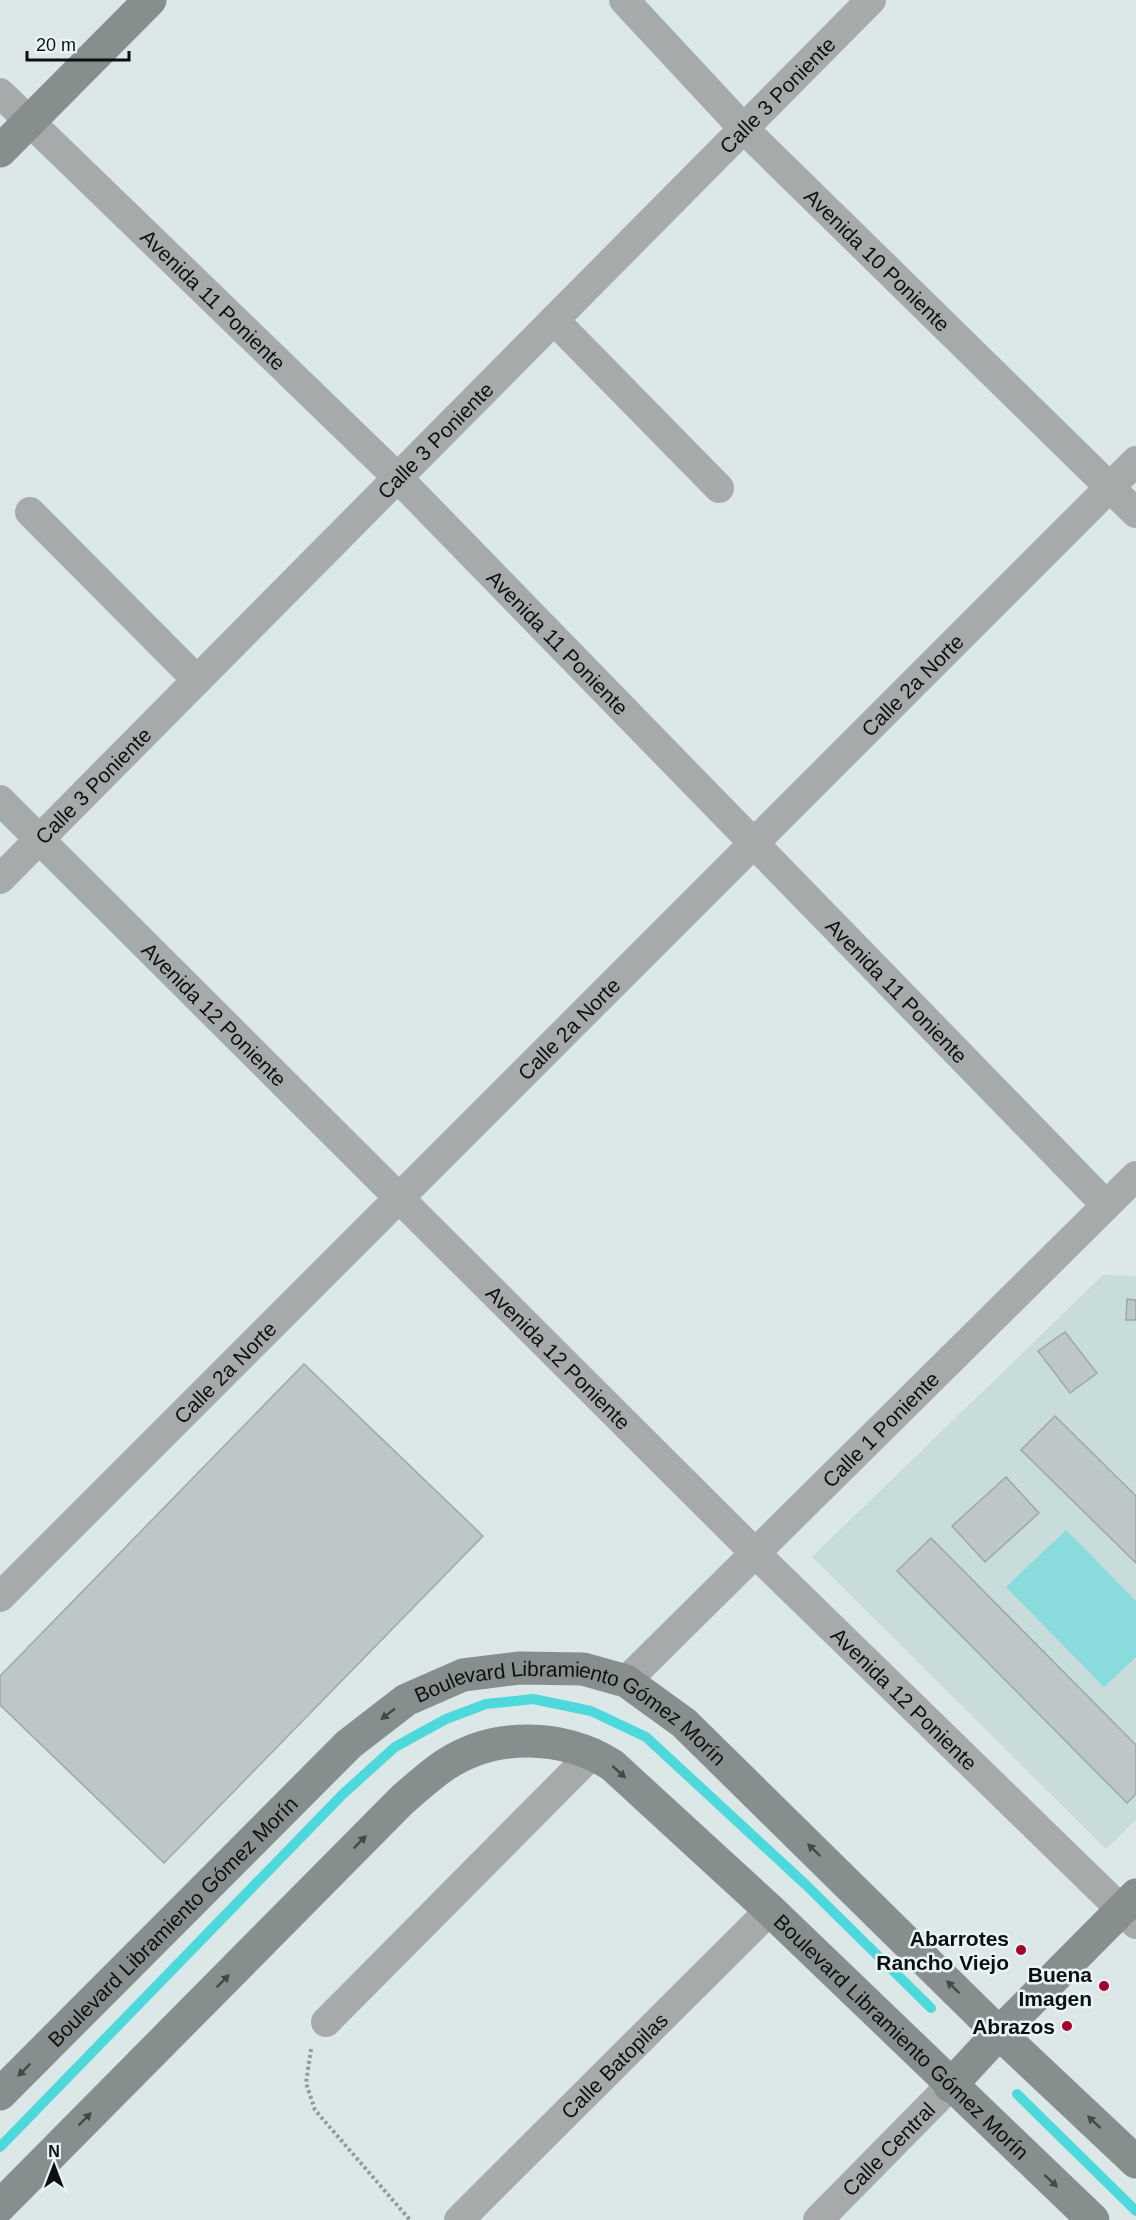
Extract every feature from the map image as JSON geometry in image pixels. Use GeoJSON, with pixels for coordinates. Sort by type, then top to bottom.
{"type":"FeatureCollection","features":[{"type":"Feature","properties":{"kind":"main road"},"geometry":{"type":"LineString","coordinates":[[0,151],[150,0]]}},
{"type":"Feature","properties":{"kind":"main road","name":"Boulevard Libramiento Gómez Morín"},"geometry":{"type":"LineString","coordinates":[[0,2094],[349,1744],[406,1700],[463,1675],[520,1668],[583,1670],[626,1681],[684,1723],[999,2033],[1136,2162]]}},
{"type":"Feature","properties":{"kind":"main road","name":"Boulevard Libramiento Gómez Morín"},"geometry":{"type":"LineString","coordinates":[[0,2206],[402,1800],[447,1764],[485,1748],[527,1740],[572,1746],[612,1765],[770,1910],[1093,2220]]}},
{"type":"Feature","properties":{"kind":"main road","name":"Calle Central"},"geometry":{"type":"LineString","coordinates":[[951,2086],[999,2033],[1131,1910]]}},
{"type":"Feature","properties":{"kind":"street","name":"Avenida 10 Poniente"},"geometry":{"type":"LineString","coordinates":[[624,0],[744,129],[1136,513]]}},
{"type":"Feature","properties":{"kind":"street","name":"Calle 3 Poniente"},"geometry":{"type":"LineString","coordinates":[[0,879],[871,0]]}},
{"type":"Feature","properties":{"kind":"street","name":"Avenida 11 Poniente"},"geometry":{"type":"LineString","coordinates":[[0,93],[398,478],[755,842],[1105,1204]]}},
{"type":"Feature","properties":{"kind":"street"},"geometry":{"type":"LineString","coordinates":[[554,320],[719,488]]}},
{"type":"Feature","properties":{"kind":"street","name":"Calle 2a Norte"},"geometry":{"type":"LineString","coordinates":[[0,1597],[1136,461]]}},
{"type":"Feature","properties":{"kind":"street"},"geometry":{"type":"LineString","coordinates":[[30,512],[197,680]]}},
{"type":"Feature","properties":{"kind":"street","name":"Avenida 12 Poniente"},"geometry":{"type":"LineString","coordinates":[[0,801],[755,1553],[1131,1910]]}},
{"type":"Feature","properties":{"kind":"street","name":"Calle 1 Poniente"},"geometry":{"type":"LineString","coordinates":[[626,1681],[1105,1204],[1136,1176]]}},
{"type":"Feature","properties":{"kind":"street"},"geometry":{"type":"LineString","coordinates":[[1105,1204],[1136,1203]]}},
{"type":"Feature","properties":{"kind":"street"},"geometry":{"type":"LineString","coordinates":[[326,2022],[593,1754]]}},
{"type":"Feature","properties":{"kind":"street","name":"Calle Batopilas"},"geometry":{"type":"LineString","coordinates":[[459,2220],[770,1910]]}},
{"type":"Feature","properties":{"kind":"street","name":"Calle Central"},"geometry":{"type":"LineString","coordinates":[[818,2220],[951,2086]]}},
{"type":"Feature","properties":{"kind":"path"},"geometry":{"type":"LineString","coordinates":[[326,2022],[310,2051],[306,2083],[315,2110],[410,2220]]}},
{"type":"Feature","properties":{"kind":"shaded area"},"geometry":{"type":"Polygon","coordinates":[[[1103,1275],[1136,1276],[1136,1820],[1106,1849],[812,1557],[1103,1275]]]}},
{"type":"Feature","properties":{"kind":"shaded area"},"geometry":{"type":"Polygon","coordinates":[[[1066,1530],[1136,1601],[1136,1657],[1104,1687],[1006,1587],[1066,1530]]]}},
{"type":"Feature","properties":{"kind":"building"},"geometry":{"type":"Polygon","coordinates":[[[1127,1299],[1136,1300],[1136,1320],[1126,1320],[1127,1299]]]}},
{"type":"Feature","properties":{"kind":"building"},"geometry":{"type":"Polygon","coordinates":[[[1065,1332],[1097,1373],[1070,1393],[1038,1351],[1065,1332]]]}},
{"type":"Feature","properties":{"kind":"building"},"geometry":{"type":"Polygon","coordinates":[[[304,1364],[483,1536],[164,1863],[0,1705],[0,1676],[304,1364]]]}},
{"type":"Feature","properties":{"kind":"building"},"geometry":{"type":"Polygon","coordinates":[[[1055,1416],[1136,1496],[1136,1563],[1021,1450],[1055,1416]]]}},
{"type":"Feature","properties":{"kind":"building"},"geometry":{"type":"Polygon","coordinates":[[[1006,1477],[1039,1513],[985,1562],[952,1526],[1006,1477]]]}},
{"type":"Feature","properties":{"kind":"building"},"geometry":{"type":"Polygon","coordinates":[[[931,1538],[1136,1745],[1136,1794],[1127,1803],[897,1571],[931,1538]]]}},
{"type":"Feature","properties":{"kind":"waterway"},"geometry":{"type":"LineString","coordinates":[[0,2147],[343,1794],[395,1747],[446,1719],[486,1704],[533,1699],[591,1711],[646,1737],[805,1884],[931,2008]]}},
{"type":"Feature","properties":{"kind":"waterway"},"geometry":{"type":"LineString","coordinates":[[1017,2094],[1136,2211]]}},
{"type":"Feature","properties":{"kind":"place","name":"Abarrotes Rancho Viejo"},"geometry":{"type":"Point","coordinates":[1021,1950]}},
{"type":"Feature","properties":{"kind":"place","name":"Buena Imagen"},"geometry":{"type":"Point","coordinates":[1104,1986]}},
{"type":"Feature","properties":{"kind":"place","name":"Abrazos"},"geometry":{"type":"Point","coordinates":[1067,2026]}}]}
